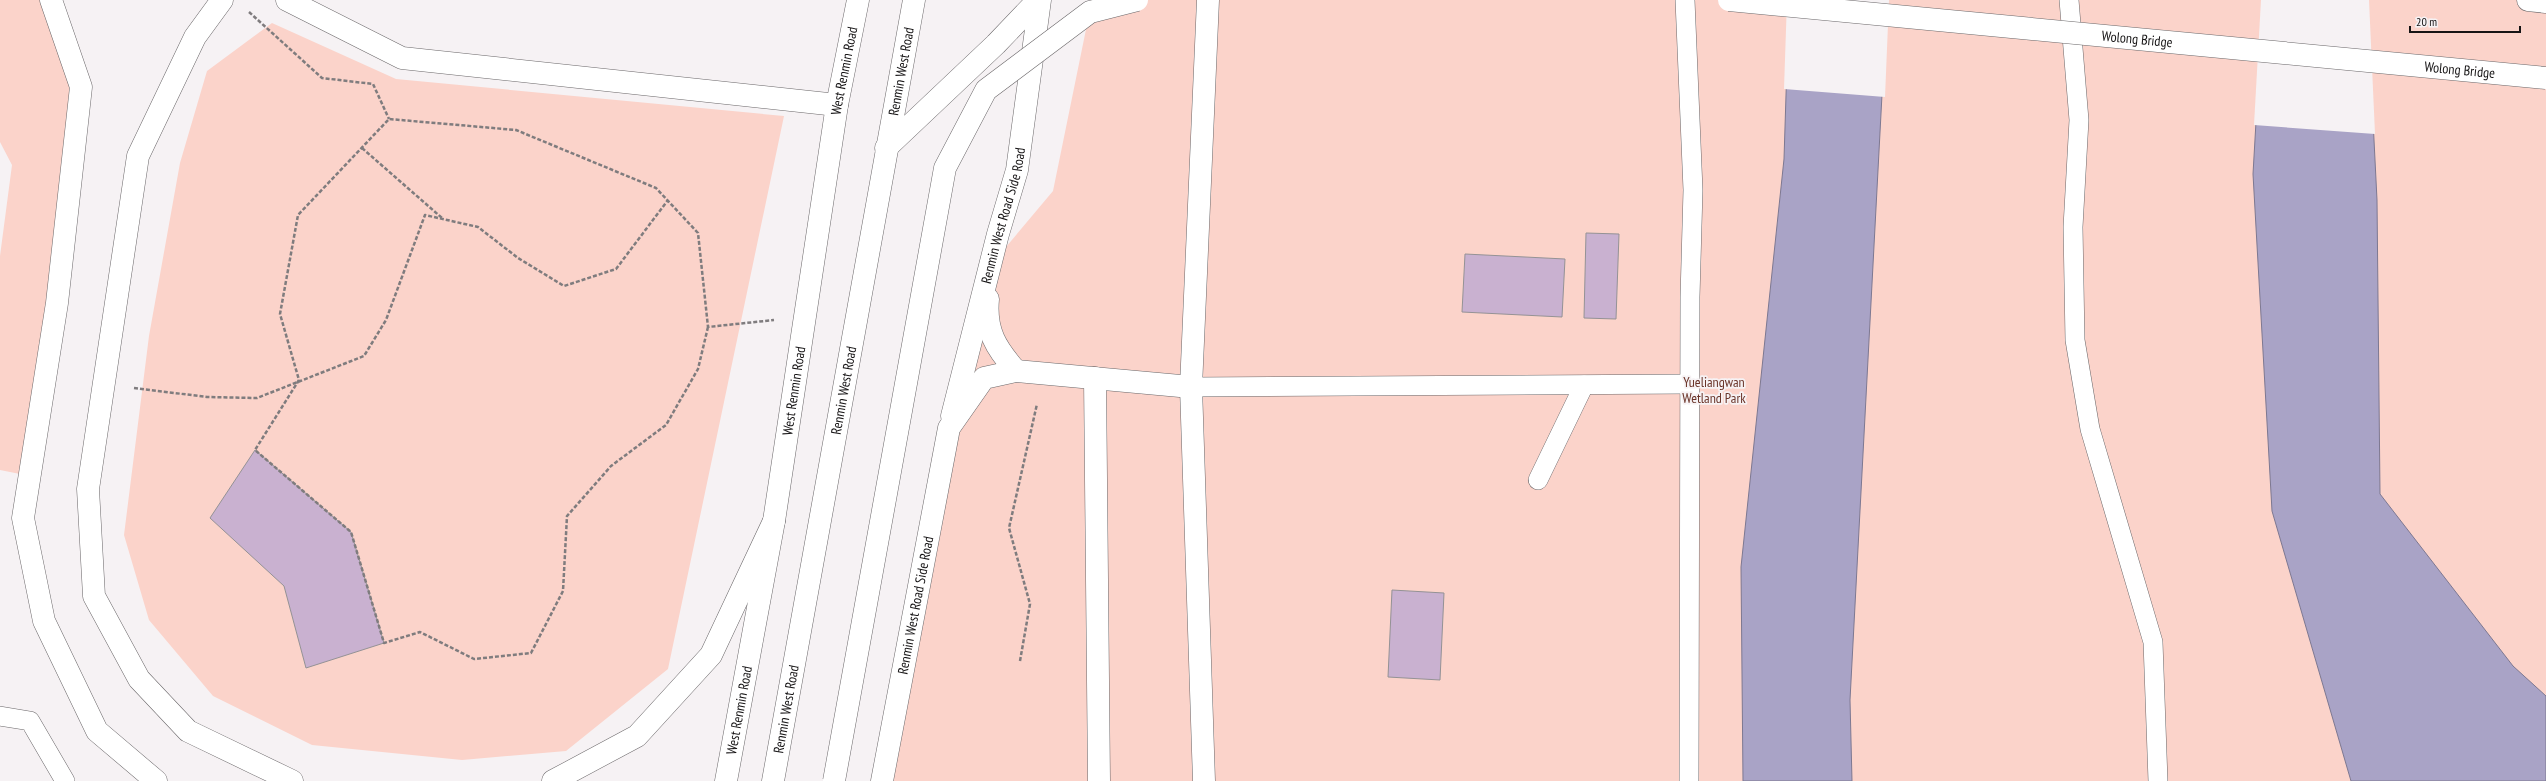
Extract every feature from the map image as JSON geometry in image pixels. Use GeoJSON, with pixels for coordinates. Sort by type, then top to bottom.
{"type":"FeatureCollection","features":[{"type":"Feature","properties":{"kind":"main road"},"geometry":{"type":"LineString","coordinates":[[51,0],[81,87],[57,303],[23,518],[44,621],[97,731],[156,781]]}},
{"type":"Feature","properties":{"kind":"main road"},"geometry":{"type":"LineString","coordinates":[[222,0],[195,37],[138,156],[88,489],[94,596],[139,679],[188,731],[292,781]]}},
{"type":"Feature","properties":{"kind":"main road"},"geometry":{"type":"LineString","coordinates":[[287,0],[402,58],[837,105]]}},
{"type":"Feature","properties":{"kind":"main road","name":"West Renmin Road"},"geometry":{"type":"LineString","coordinates":[[726,781],[774,521],[837,105],[858,0]]}},
{"type":"Feature","properties":{"kind":"main road","name":"Renmin West Road"},"geometry":{"type":"LineString","coordinates":[[773,781],[886,148],[914,0]]}},
{"type":"Feature","properties":{"kind":"main road"},"geometry":{"type":"LineString","coordinates":[[886,148],[996,44],[1039,0]]}},
{"type":"Feature","properties":{"kind":"main road","name":"Renmin West Road Side Road"},"geometry":{"type":"LineString","coordinates":[[882,781],[949,428],[1016,170],[1039,0]]}},
{"type":"Feature","properties":{"kind":"main road"},"geometry":{"type":"LineString","coordinates":[[834,781],[945,168],[986,90],[1090,12],[1137,0]]}},
{"type":"Feature","properties":{"kind":"main road"},"geometry":{"type":"LineString","coordinates":[[1204,781],[1192,388],[1208,0]]}},
{"type":"Feature","properties":{"kind":"main road","name":"Wolong Bridge"},"geometry":{"type":"LineString","coordinates":[[1729,0],[2546,78]]}},
{"type":"Feature","properties":{"kind":"main road"},"geometry":{"type":"LineString","coordinates":[[2528,0],[2546,2]]}},
{"type":"Feature","properties":{"kind":"main road"},"geometry":{"type":"LineString","coordinates":[[990,266],[986,318],[998,351],[1016,371]]}},
{"type":"Feature","properties":{"kind":"main road","name":"Renmin West Road Side Road"},"geometry":{"type":"LineString","coordinates":[[949,428],[984,378],[1016,371],[1192,388]]}},
{"type":"Feature","properties":{"kind":"main road"},"geometry":{"type":"LineString","coordinates":[[1095,378],[1099,781]]}},
{"type":"Feature","properties":{"kind":"main road"},"geometry":{"type":"LineString","coordinates":[[553,781],[637,736],[711,655],[774,521]]}},
{"type":"Feature","properties":{"kind":"lane"},"geometry":{"type":"LineString","coordinates":[[1686,0],[1693,190],[1690,384],[1689,781]]}},
{"type":"Feature","properties":{"kind":"lane"},"geometry":{"type":"LineString","coordinates":[[2069,0],[2079,120],[2074,227],[2075,340],[2090,429],[2153,642],[2158,781]]}},
{"type":"Feature","properties":{"kind":"lane"},"geometry":{"type":"LineString","coordinates":[[1192,388],[1690,384]]}},
{"type":"Feature","properties":{"kind":"lane"},"geometry":{"type":"LineString","coordinates":[[1538,480],[1584,385]]}},
{"type":"Feature","properties":{"kind":"lane"},"geometry":{"type":"LineString","coordinates":[[0,716],[30,721],[65,781]]}},
{"type":"Feature","properties":{"kind":"path"},"geometry":{"type":"LineString","coordinates":[[246,10],[322,78],[373,84],[389,119]]}},
{"type":"Feature","properties":{"kind":"path"},"geometry":{"type":"LineString","coordinates":[[389,119],[516,130],[656,188],[698,233],[708,327],[698,369],[666,425],[611,466],[567,516],[563,591],[531,653],[474,659],[420,632],[384,643],[351,532],[255,450],[299,380],[280,314],[298,215],[389,119]]}},
{"type":"Feature","properties":{"kind":"path"},"geometry":{"type":"LineString","coordinates":[[362,148],[442,219]]}},
{"type":"Feature","properties":{"kind":"path"},"geometry":{"type":"LineString","coordinates":[[104,384],[207,397],[258,398],[299,380],[364,356],[386,320],[425,215],[478,227],[518,258],[564,286],[616,269],[668,200]]}},
{"type":"Feature","properties":{"kind":"path"},"geometry":{"type":"LineString","coordinates":[[708,327],[806,317]]}},
{"type":"Feature","properties":{"kind":"path"},"geometry":{"type":"LineString","coordinates":[[1020,661],[1030,604],[1009,528],[1044,374]]}},
{"type":"Feature","properties":{"kind":"green space"},"geometry":{"type":"Polygon","coordinates":[[[0,0],[51,0],[81,87],[30,476],[0,470],[0,256],[12,165],[0,142],[0,0]]]}},
{"type":"Feature","properties":{"kind":"green space","name":"Yueliangwan Wetland Park"},"geometry":{"type":"Polygon","coordinates":[[[1092,0],[2546,0],[2546,781],[882,781],[990,266],[1053,191],[1092,0]]]}},
{"type":"Feature","properties":{"kind":"green space"},"geometry":{"type":"Polygon","coordinates":[[[272,23],[396,79],[784,116],[668,669],[566,751],[462,760],[312,745],[213,696],[149,620],[124,535],[149,336],[180,163],[207,71],[272,23]]]}},
{"type":"Feature","properties":{"kind":"shaded area"},"geometry":{"type":"Polygon","coordinates":[[[1789,0],[1887,0],[1850,700],[1852,781],[1743,781],[1741,567],[1784,159],[1789,0]]]}},
{"type":"Feature","properties":{"kind":"shaded area"},"geometry":{"type":"Polygon","coordinates":[[[2263,0],[2367,0],[2377,200],[2380,494],[2513,666],[2546,696],[2546,781],[2351,781],[2272,511],[2253,174],[2263,0]]]}},
{"type":"Feature","properties":{"kind":"pier"},"geometry":{"type":"Polygon","coordinates":[[[1787,0],[1889,0],[1885,97],[1784,89],[1787,0]]]}},
{"type":"Feature","properties":{"kind":"pier"},"geometry":{"type":"Polygon","coordinates":[[[2261,0],[2369,0],[2375,134],[2254,125],[2261,0]]]}},
{"type":"Feature","properties":{"kind":"building"},"geometry":{"type":"Polygon","coordinates":[[[1586,233],[1619,234],[1616,319],[1584,318],[1586,233]]]}},
{"type":"Feature","properties":{"kind":"building"},"geometry":{"type":"Polygon","coordinates":[[[1465,254],[1565,259],[1562,317],[1462,312],[1465,254]]]}},
{"type":"Feature","properties":{"kind":"building"},"geometry":{"type":"Polygon","coordinates":[[[255,450],[351,532],[384,643],[306,668],[284,586],[210,518],[255,450]]]}},
{"type":"Feature","properties":{"kind":"building"},"geometry":{"type":"Polygon","coordinates":[[[1392,590],[1444,593],[1440,680],[1388,677],[1392,590]]]}}]}
